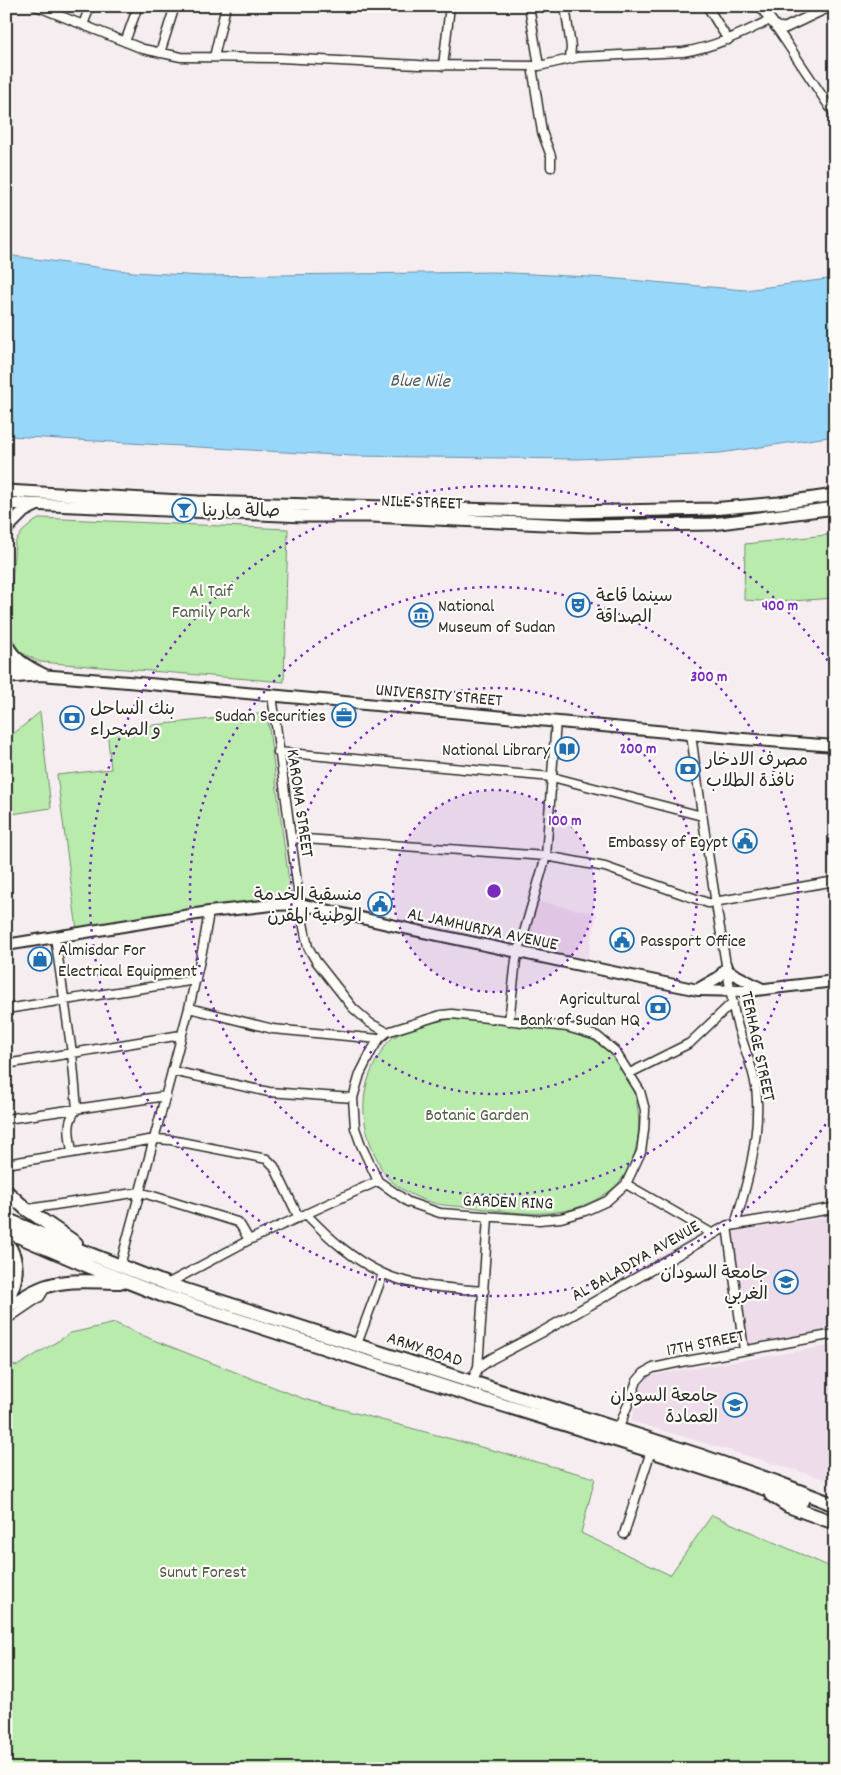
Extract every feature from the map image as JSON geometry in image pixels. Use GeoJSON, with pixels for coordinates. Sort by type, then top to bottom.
{"type":"FeatureCollection","features":[{"type":"Feature","properties":{"kind":"highway"},"geometry":{"type":"LineString","coordinates":[[6,1191],[26,1209],[95,1256]]}},
{"type":"Feature","properties":{"kind":"highway","name":"ARMY ROAD"},"geometry":{"type":"LineString","coordinates":[[6,1219],[167,1284],[357,1344],[776,1482],[835,1505]]}},
{"type":"Feature","properties":{"kind":"highway","name":"ARMY ROAD"},"geometry":{"type":"LineString","coordinates":[[6,1231],[130,1283],[232,1318],[759,1486],[835,1513]]}},
{"type":"Feature","properties":{"kind":"highway"},"geometry":{"type":"LineString","coordinates":[[6,1242],[14,1256],[16,1267],[14,1288],[6,1300]]}},
{"type":"Feature","properties":{"kind":"highway"},"geometry":{"type":"LineString","coordinates":[[6,1307],[44,1287],[69,1281],[130,1283]]}},
{"type":"Feature","properties":{"kind":"highway"},"geometry":{"type":"LineString","coordinates":[[776,1482],[800,1486],[835,1496]]}},
{"type":"Feature","properties":{"kind":"highway"},"geometry":{"type":"LineString","coordinates":[[759,1486],[788,1506],[835,1523]]}},
{"type":"Feature","properties":{"kind":"main road","name":"NILE STREET"},"geometry":{"type":"LineString","coordinates":[[6,492],[89,502],[304,516],[712,509],[779,503],[835,495]]}},
{"type":"Feature","properties":{"kind":"main road","name":"NILE STREET"},"geometry":{"type":"LineString","coordinates":[[6,503],[89,502]]}},
{"type":"Feature","properties":{"kind":"main road"},"geometry":{"type":"LineString","coordinates":[[6,529],[24,511],[38,504]]}},
{"type":"Feature","properties":{"kind":"main road","name":"NILE STREET"},"geometry":{"type":"LineString","coordinates":[[430,513],[540,524],[658,526],[712,524],[835,508]]}},
{"type":"Feature","properties":{"kind":"main road"},"geometry":{"type":"LineString","coordinates":[[712,509],[712,524]]}},
{"type":"Feature","properties":{"kind":"main road"},"geometry":{"type":"LineString","coordinates":[[540,511],[540,524]]}},
{"type":"Feature","properties":{"kind":"main road"},"geometry":{"type":"LineString","coordinates":[[6,642],[13,655],[19,661],[43,675]]}},
{"type":"Feature","properties":{"kind":"main road","name":"UNIVERSITY STREET"},"geometry":{"type":"LineString","coordinates":[[6,663],[19,671],[43,675],[833,746]]}},
{"type":"Feature","properties":{"kind":"main road","name":"UNIVERSITY STREET"},"geometry":{"type":"LineString","coordinates":[[6,678],[43,675]]}},
{"type":"Feature","properties":{"kind":"main road","name":"AL JAMHURIYA AVENUE"},"geometry":{"type":"LineString","coordinates":[[6,945],[209,912],[300,904],[698,990],[765,990],[835,981]]}},
{"type":"Feature","properties":{"kind":"main road"},"geometry":{"type":"LineString","coordinates":[[698,990],[719,978],[727,969],[765,990]]}},
{"type":"Feature","properties":{"kind":"street"},"geometry":{"type":"LineString","coordinates":[[83,25],[90,6]]}},
{"type":"Feature","properties":{"kind":"street"},"geometry":{"type":"LineString","coordinates":[[125,42],[138,6]]}},
{"type":"Feature","properties":{"kind":"street"},"geometry":{"type":"LineString","coordinates":[[160,53],[175,6]]}},
{"type":"Feature","properties":{"kind":"street"},"geometry":{"type":"LineString","coordinates":[[214,57],[226,6]]}},
{"type":"Feature","properties":{"kind":"street"},"geometry":{"type":"LineString","coordinates":[[443,66],[450,6]]}},
{"type":"Feature","properties":{"kind":"street"},"geometry":{"type":"LineString","coordinates":[[529,6],[542,132],[551,156],[551,167]]}},
{"type":"Feature","properties":{"kind":"street"},"geometry":{"type":"LineString","coordinates":[[565,6],[571,48],[570,58]]}},
{"type":"Feature","properties":{"kind":"street"},"geometry":{"type":"LineString","coordinates":[[707,6],[728,40]]}},
{"type":"Feature","properties":{"kind":"street"},"geometry":{"type":"LineString","coordinates":[[42,7],[143,49],[181,57],[280,58],[443,66],[535,66],[570,58],[634,53],[683,52],[700,49],[830,6]]}},
{"type":"Feature","properties":{"kind":"street"},"geometry":{"type":"LineString","coordinates":[[765,8],[835,115]]}},
{"type":"Feature","properties":{"kind":"street","name":"KAROMA STREET"},"geometry":{"type":"LineString","coordinates":[[272,695],[290,838],[308,948],[353,1008],[370,1023],[387,1032]]}},
{"type":"Feature","properties":{"kind":"street"},"geometry":{"type":"LineString","coordinates":[[509,1021],[514,969],[546,856],[556,721]]}},
{"type":"Feature","properties":{"kind":"street","name":"TERHAGE STREET"},"geometry":{"type":"LineString","coordinates":[[690,734],[734,1012],[755,1085],[758,1104],[756,1142],[748,1179],[731,1226]]}},
{"type":"Feature","properties":{"kind":"street"},"geometry":{"type":"LineString","coordinates":[[833,746],[835,767]]}},
{"type":"Feature","properties":{"kind":"street"},"geometry":{"type":"LineString","coordinates":[[278,752],[552,777],[702,816]]}},
{"type":"Feature","properties":{"kind":"street"},"geometry":{"type":"LineString","coordinates":[[290,838],[546,856],[605,866],[704,903],[712,904],[835,881]]}},
{"type":"Feature","properties":{"kind":"street"},"geometry":{"type":"LineString","coordinates":[[120,1266],[189,1008],[209,912]]}},
{"type":"Feature","properties":{"kind":"street"},"geometry":{"type":"LineString","coordinates":[[55,937],[72,1053],[77,1109]]}},
{"type":"Feature","properties":{"kind":"street"},"geometry":{"type":"LineString","coordinates":[[6,1009],[196,980]]}},
{"type":"Feature","properties":{"kind":"street"},"geometry":{"type":"LineString","coordinates":[[630,1072],[690,1043],[733,1002]]}},
{"type":"Feature","properties":{"kind":"street"},"geometry":{"type":"LineString","coordinates":[[189,1008],[273,1029],[379,1040]]}},
{"type":"Feature","properties":{"kind":"street","name":"GARDEN RING"},"geometry":{"type":"LineString","coordinates":[[452,1014],[542,1023],[567,1027],[597,1036],[615,1051],[630,1072],[640,1091],[645,1110],[641,1152],[626,1184],[607,1201],[585,1211],[561,1218],[539,1220],[440,1213],[422,1208],[392,1192],[378,1181],[361,1145],[356,1128],[353,1098],[360,1074],[379,1040],[387,1032],[441,1015],[452,1014]]}},
{"type":"Feature","properties":{"kind":"street"},"geometry":{"type":"LineString","coordinates":[[6,1064],[181,1035]]}},
{"type":"Feature","properties":{"kind":"street"},"geometry":{"type":"LineString","coordinates":[[172,1071],[269,1092],[353,1098]]}},
{"type":"Feature","properties":{"kind":"street"},"geometry":{"type":"LineString","coordinates":[[6,1119],[166,1096]]}},
{"type":"Feature","properties":{"kind":"street"},"geometry":{"type":"LineString","coordinates":[[72,1152],[69,1126],[72,1114],[77,1109]]}},
{"type":"Feature","properties":{"kind":"street"},"geometry":{"type":"LineString","coordinates":[[6,1164],[155,1139],[171,1140],[266,1159],[274,1166],[298,1218]]}},
{"type":"Feature","properties":{"kind":"street"},"geometry":{"type":"LineString","coordinates":[[167,1284],[249,1240],[378,1181]]}},
{"type":"Feature","properties":{"kind":"street"},"geometry":{"type":"LineString","coordinates":[[626,1184],[713,1234]]}},
{"type":"Feature","properties":{"kind":"street"},"geometry":{"type":"LineString","coordinates":[[26,1209],[140,1192],[237,1222],[249,1240]]}},
{"type":"Feature","properties":{"kind":"street","name":"AL BALADIYA AVENUE"},"geometry":{"type":"LineString","coordinates":[[478,1368],[713,1234],[731,1226],[835,1208]]}},
{"type":"Feature","properties":{"kind":"street"},"geometry":{"type":"LineString","coordinates":[[306,1214],[325,1234],[349,1254],[383,1274],[430,1285],[484,1291]]}},
{"type":"Feature","properties":{"kind":"street"},"geometry":{"type":"LineString","coordinates":[[472,1382],[478,1368],[488,1217]]}},
{"type":"Feature","properties":{"kind":"street"},"geometry":{"type":"LineString","coordinates":[[731,1226],[744,1350]]}},
{"type":"Feature","properties":{"kind":"street"},"geometry":{"type":"LineString","coordinates":[[357,1344],[383,1274]]}},
{"type":"Feature","properties":{"kind":"street"},"geometry":{"type":"LineString","coordinates":[[6,1320],[40,1297],[45,1289],[44,1287]]}},
{"type":"Feature","properties":{"kind":"street","name":"17TH STREET"},"geometry":{"type":"LineString","coordinates":[[618,1430],[636,1381],[653,1368],[835,1334]]}},
{"type":"Feature","properties":{"kind":"street"},"geometry":{"type":"LineString","coordinates":[[624,1534],[650,1451]]}},
{"type":"Feature","properties":{"kind":"shaded area"},"geometry":{"type":"Polygon","coordinates":[[[536,901],[597,914],[587,961],[526,948],[536,901]]]}},
{"type":"Feature","properties":{"kind":"shaded area","name":"جامعة السودان الغربي"},"geometry":{"type":"Polygon","coordinates":[[[835,1216],[835,1332],[747,1345],[730,1232],[835,1216]]]}},
{"type":"Feature","properties":{"kind":"shaded area","name":"جامعة السودان العمادة"},"geometry":{"type":"Polygon","coordinates":[[[835,1345],[835,1482],[631,1421],[641,1388],[647,1376],[835,1345]]]}},
{"type":"Feature","properties":{"kind":"green space","name":"Al Taif Family Park"},"geometry":{"type":"Polygon","coordinates":[[[41,518],[288,529],[284,682],[40,662],[20,652],[10,635],[6,619],[11,596],[15,542],[23,531],[41,518]]]}},
{"type":"Feature","properties":{"kind":"green space"},"geometry":{"type":"Polygon","coordinates":[[[835,534],[835,598],[778,602],[744,600],[745,544],[835,534]]]}},
{"type":"Feature","properties":{"kind":"green space"},"geometry":{"type":"Polygon","coordinates":[[[40,712],[51,808],[6,815],[6,740],[40,712]]]}},
{"type":"Feature","properties":{"kind":"green space"},"geometry":{"type":"Polygon","coordinates":[[[267,713],[291,897],[77,930],[57,775],[111,769],[107,730],[267,713]]]}},
{"type":"Feature","properties":{"kind":"green space","name":"Botanic Garden"},"geometry":{"type":"Polygon","coordinates":[[[461,1018],[575,1033],[594,1041],[616,1059],[624,1068],[632,1085],[636,1099],[639,1127],[634,1155],[629,1168],[615,1186],[592,1202],[575,1208],[557,1212],[524,1213],[435,1203],[418,1198],[387,1177],[372,1148],[365,1123],[364,1099],[366,1086],[376,1061],[389,1042],[401,1033],[426,1024],[461,1018]]]}},
{"type":"Feature","properties":{"kind":"green space","name":"Sunut Forest"},"geometry":{"type":"Polygon","coordinates":[[[115,1323],[304,1399],[595,1478],[581,1533],[670,1575],[712,1515],[835,1569],[835,1769],[6,1769],[6,1363],[17,1366],[71,1333],[115,1323]]]}},
{"type":"Feature","properties":{"kind":"water","name":"Blue Nile"},"geometry":{"type":"Polygon","coordinates":[[[6,255],[133,272],[203,276],[494,272],[607,278],[745,290],[835,278],[835,436],[720,453],[577,459],[352,456],[9,436],[6,435],[6,255]]]}},
{"type":"Feature","properties":{"kind":"place","name":"صالة مارينا"},"geometry":{"type":"Point","coordinates":[184,510]}},
{"type":"Feature","properties":{"kind":"place","name":"سينما قاعة الصداقة"},"geometry":{"type":"Point","coordinates":[578,605]}},
{"type":"Feature","properties":{"kind":"place","name":"National Museum of Sudan"},"geometry":{"type":"Point","coordinates":[421,615]}},
{"type":"Feature","properties":{"kind":"place","name":"Sudan Securities"},"geometry":{"type":"Point","coordinates":[344,715]}},
{"type":"Feature","properties":{"kind":"place","name":"بنك الساحل و الصحراء"},"geometry":{"type":"Point","coordinates":[72,718]}},
{"type":"Feature","properties":{"kind":"place","name":"National Library"},"geometry":{"type":"Point","coordinates":[567,749]}},
{"type":"Feature","properties":{"kind":"place","name":"مصرف الادخار نافذة الطلاب"},"geometry":{"type":"Point","coordinates":[688,769]}},
{"type":"Feature","properties":{"kind":"place","name":"Embassy of Egypt"},"geometry":{"type":"Point","coordinates":[745,841]}},
{"type":"Feature","properties":{"kind":"place","name":"منسقية الخدمة الوطنية المقرن"},"geometry":{"type":"Point","coordinates":[380,904]}},
{"type":"Feature","properties":{"kind":"place","name":"Passport Office"},"geometry":{"type":"Point","coordinates":[622,940]}},
{"type":"Feature","properties":{"kind":"place","name":"Almisdar For Electrical Equipment"},"geometry":{"type":"Point","coordinates":[40,959]}},
{"type":"Feature","properties":{"kind":"place","name":"Agricultural Bank of Sudan HQ"},"geometry":{"type":"Point","coordinates":[658,1008]}},
{"type":"Feature","properties":{"kind":"place","name":"جامعة السودان الغربي"},"geometry":{"type":"Point","coordinates":[786,1282]}},
{"type":"Feature","properties":{"kind":"place","name":"جامعة السودان العمادة"},"geometry":{"type":"Point","coordinates":[735,1405]}}]}
